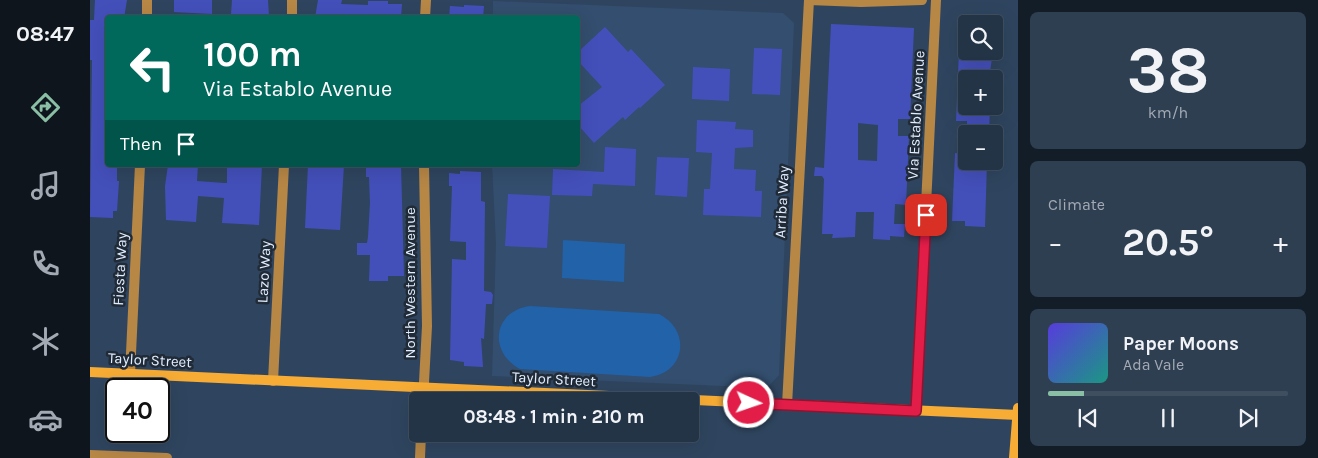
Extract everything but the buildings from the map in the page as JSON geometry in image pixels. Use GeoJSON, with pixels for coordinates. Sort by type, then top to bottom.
{"type":"FeatureCollection","features":[{"type":"Feature","properties":{"kind":"street"},"geometry":{"type":"LineString","coordinates":[[147,0],[147,15]]}},
{"type":"Feature","properties":{"kind":"street"},"geometry":{"type":"LineString","coordinates":[[292,0],[292,15]]}},
{"type":"Feature","properties":{"kind":"street"},"geometry":{"type":"LineString","coordinates":[[425,15],[426,0]]}},
{"type":"Feature","properties":{"kind":"street"},"geometry":{"type":"LineString","coordinates":[[810,0],[861,2],[922,0]]}},
{"type":"Feature","properties":{"kind":"street","name":"Arriba Way"},"geometry":{"type":"LineString","coordinates":[[787,405],[810,0]]}},
{"type":"Feature","properties":{"kind":"street","name":"Via Establo Avenue"},"geometry":{"type":"LineString","coordinates":[[916,411],[936,0]]}},
{"type":"Feature","properties":{"kind":"street","name":"Fiesta Way"},"geometry":{"type":"LineString","coordinates":[[130,374],[140,167]]}},
{"type":"Feature","properties":{"kind":"street","name":"Lazo Way"},"geometry":{"type":"LineString","coordinates":[[273,381],[284,167]]}},
{"type":"Feature","properties":{"kind":"street","name":"North Western Avenue"},"geometry":{"type":"LineString","coordinates":[[424,167],[427,326],[424,392]]}},
{"type":"Feature","properties":{"kind":"street","name":"Taylor Street"},"geometry":{"type":"LineString","coordinates":[[90,372],[916,411],[1018,413]]}},
{"type":"Feature","properties":{"kind":"street"},"geometry":{"type":"LineString","coordinates":[[1014,458],[1018,413]]}},
{"type":"Feature","properties":{"kind":"street"},"geometry":{"type":"LineString","coordinates":[[420,458],[421,442]]}},
{"type":"Feature","properties":{"kind":"street"},"geometry":{"type":"LineString","coordinates":[[90,454],[167,458]]}},
{"type":"Feature","properties":{"kind":"shaded area"},"geometry":{"type":"Polygon","coordinates":[[[493,1],[783,13],[794,23],[779,375],[767,388],[492,376],[496,244],[492,167],[580,167],[580,15],[493,15],[493,1]]]}},
{"type":"Feature","properties":{"kind":"shaded area"},"geometry":{"type":"Polygon","coordinates":[[[563,240],[625,244],[624,282],[562,278],[563,240]]]}},
{"type":"Feature","properties":{"kind":"shaded area"},"geometry":{"type":"Polygon","coordinates":[[[530,306],[659,314],[669,321],[676,330],[680,340],[680,350],[677,359],[671,367],[662,374],[650,377],[520,369],[510,362],[503,353],[499,343],[499,333],[502,324],[508,316],[518,309],[530,306]]]}},
{"type":"Feature","properties":{"kind":"route"},"geometry":{"type":"LineString","coordinates":[[749,403],[916,411],[926,215]]}}]}
